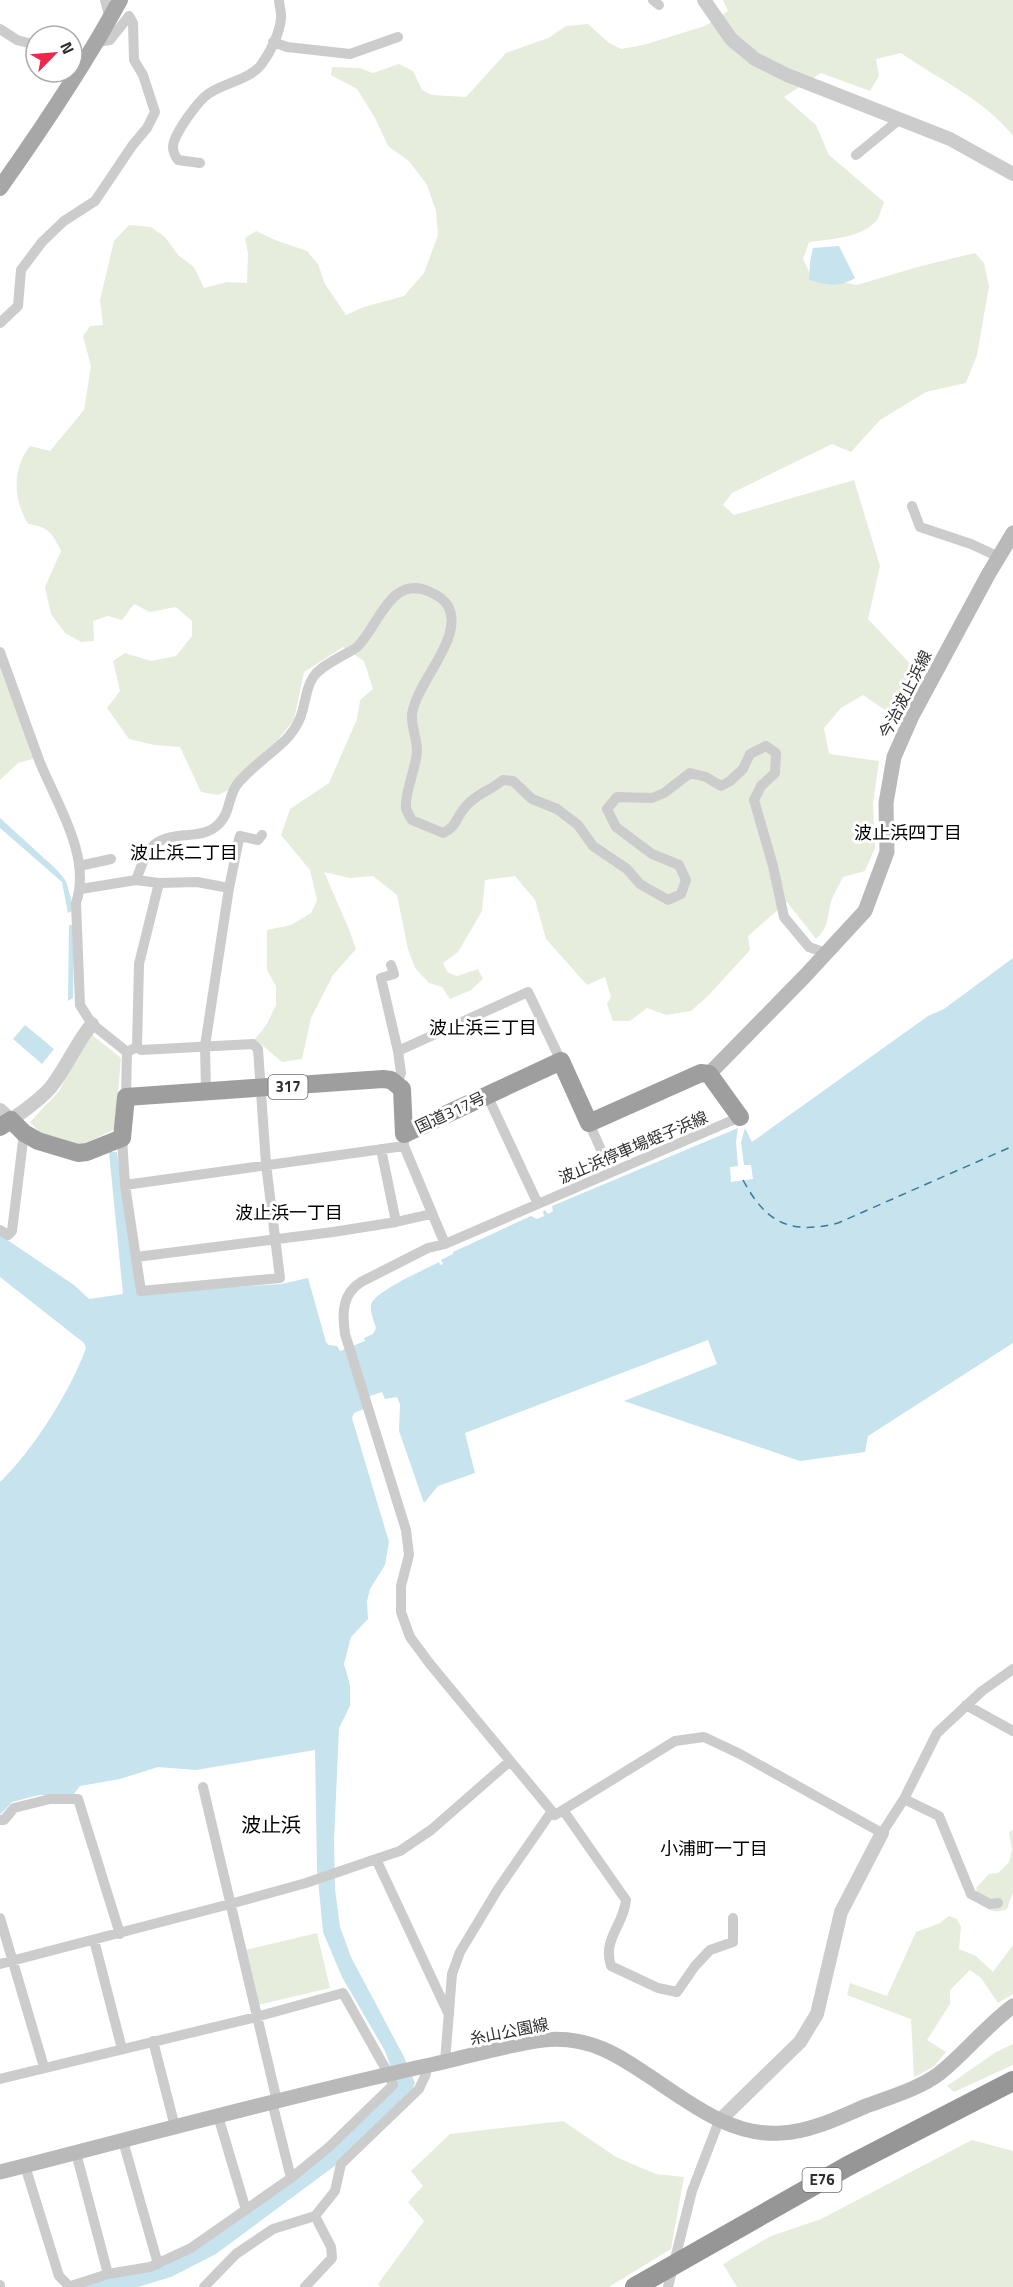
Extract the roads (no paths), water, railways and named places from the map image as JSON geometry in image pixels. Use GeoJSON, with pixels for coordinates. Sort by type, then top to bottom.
{"type":"FeatureCollection","features":[{"type":"Feature","properties":{"kind":"highway"},"geometry":{"type":"LineString","coordinates":[[561,1061],[589,1123],[701,1073],[710,1074],[740,1117]]}},
{"type":"Feature","properties":{"kind":"highway","name":"国道317号"},"geometry":{"type":"LineString","coordinates":[[397,1084],[402,1089],[404,1140],[487,1095],[561,1061]]}},
{"type":"Feature","properties":{"kind":"highway","name":"317"},"geometry":{"type":"LineString","coordinates":[[126,1097],[383,1079],[397,1084]]}},
{"type":"Feature","properties":{"kind":"highway"},"geometry":{"type":"LineString","coordinates":[[4,1119],[38,1141],[78,1153],[87,1152],[122,1138],[126,1097]]}},
{"type":"Feature","properties":{"kind":"highway","name":"E76"},"geometry":{"type":"LineString","coordinates":[[635,2287],[848,2166],[1013,2081]]}},
{"type":"Feature","properties":{"kind":"main road"},"geometry":{"type":"LineString","coordinates":[[84,59],[97,42],[120,0]]}},
{"type":"Feature","properties":{"kind":"main road"},"geometry":{"type":"LineString","coordinates":[[0,188],[39,134],[67,84]]}},
{"type":"Feature","properties":{"kind":"main road","name":"今治波止浜線"},"geometry":{"type":"LineString","coordinates":[[710,1074],[865,911],[887,852],[886,803],[894,757],[912,716],[1013,533]]}},
{"type":"Feature","properties":{"kind":"main road","name":"糸山公園線"},"geometry":{"type":"LineString","coordinates":[[0,2172],[388,2073],[542,2041],[564,2039],[597,2046],[622,2056],[718,2121],[755,2132],[783,2133],[853,2112],[937,2076],[995,2019],[1013,2006]]}},
{"type":"Feature","properties":{"kind":"street"},"geometry":{"type":"LineString","coordinates":[[105,0],[110,19]]}},
{"type":"Feature","properties":{"kind":"street"},"geometry":{"type":"LineString","coordinates":[[200,163],[178,160],[173,146],[176,136],[208,93],[260,67],[273,42],[281,18],[279,0]]}},
{"type":"Feature","properties":{"kind":"street"},"geometry":{"type":"LineString","coordinates":[[704,0],[731,39],[755,59],[787,75],[950,139],[1013,174]]}},
{"type":"Feature","properties":{"kind":"street"},"geometry":{"type":"LineString","coordinates":[[0,323],[18,306],[21,270],[42,242],[64,221],[95,201],[147,128],[155,112],[144,75],[134,60],[133,23],[129,16],[110,40],[97,42]]}},
{"type":"Feature","properties":{"kind":"street"},"geometry":{"type":"LineString","coordinates":[[0,29],[24,42]]}},
{"type":"Feature","properties":{"kind":"street"},"geometry":{"type":"LineString","coordinates":[[273,42],[287,47],[350,54],[399,37]]}},
{"type":"Feature","properties":{"kind":"street"},"geometry":{"type":"LineString","coordinates":[[856,155],[900,119]]}},
{"type":"Feature","properties":{"kind":"street"},"geometry":{"type":"LineString","coordinates":[[912,506],[920,527],[971,544],[999,557]]}},
{"type":"Feature","properties":{"kind":"street"},"geometry":{"type":"LineString","coordinates":[[136,880],[148,849],[152,845],[176,835],[203,834],[213,830],[224,819],[236,784],[257,762],[283,744],[300,723],[310,679],[327,664],[358,647],[396,593],[407,587],[420,587],[446,603],[452,615],[452,628],[420,692],[412,715],[417,751],[406,807],[412,820],[443,833],[453,829],[465,807],[476,796],[490,791],[502,780],[513,781],[532,799],[557,809],[578,825],[593,846],[627,869],[640,884],[668,900],[681,894],[686,880],[679,865],[652,854],[616,827],[607,809],[617,797],[652,798],[664,793],[690,773],[706,777],[721,786],[743,770],[750,754],[766,746],[776,753],[776,773],[761,786],[754,800],[773,866],[784,917],[809,947],[826,953]]}},
{"type":"Feature","properties":{"kind":"street"},"geometry":{"type":"LineString","coordinates":[[0,651],[40,762],[66,818],[79,866],[81,889],[76,903],[78,998],[86,1016],[92,1024],[132,1049],[253,1044],[258,1049],[266,1164],[280,1278],[141,1291],[126,1185],[122,1138]]}},
{"type":"Feature","properties":{"kind":"street"},"geometry":{"type":"LineString","coordinates":[[206,1091],[205,1046],[229,888],[239,839],[240,836],[258,840],[262,836]]}},
{"type":"Feature","properties":{"kind":"street"},"geometry":{"type":"LineString","coordinates":[[79,866],[111,859]]}},
{"type":"Feature","properties":{"kind":"street"},"geometry":{"type":"LineString","coordinates":[[81,889],[136,880],[159,883],[197,882],[229,888]]}},
{"type":"Feature","properties":{"kind":"street"},"geometry":{"type":"LineString","coordinates":[[126,1097],[139,964],[159,883]]}},
{"type":"Feature","properties":{"kind":"street"},"geometry":{"type":"LineString","coordinates":[[391,964],[394,974],[381,978],[398,1051],[401,1074],[397,1084]]}},
{"type":"Feature","properties":{"kind":"street"},"geometry":{"type":"LineString","coordinates":[[398,1051],[528,992],[561,1061]]}},
{"type":"Feature","properties":{"kind":"street"},"geometry":{"type":"LineString","coordinates":[[4,1119],[34,1103],[51,1087],[92,1024]]}},
{"type":"Feature","properties":{"kind":"street"},"geometry":{"type":"LineString","coordinates":[[487,1095],[538,1204]]}},
{"type":"Feature","properties":{"kind":"street","name":"波止浜停車場蛭子浜線"},"geometry":{"type":"LineString","coordinates":[[733,1918],[733,1942],[710,1950],[695,1966],[677,1992],[658,1989],[611,1965],[606,1953],[612,1935],[625,1912],[626,1900],[557,1811],[510,1761],[410,1637],[401,1612],[401,1586],[409,1555],[406,1530],[343,1321],[346,1296],[352,1288],[428,1248],[445,1244],[740,1117]]}},
{"type":"Feature","properties":{"kind":"street"},"geometry":{"type":"LineString","coordinates":[[589,1123],[611,1172]]}},
{"type":"Feature","properties":{"kind":"street"},"geometry":{"type":"LineString","coordinates":[[0,1230],[8,1235],[12,1231],[24,1133]]}},
{"type":"Feature","properties":{"kind":"street"},"geometry":{"type":"LineString","coordinates":[[126,1185],[381,1149],[404,1140],[431,1214],[445,1244]]}},
{"type":"Feature","properties":{"kind":"street"},"geometry":{"type":"LineString","coordinates":[[381,1149],[396,1222]]}},
{"type":"Feature","properties":{"kind":"street"},"geometry":{"type":"LineString","coordinates":[[136,1257],[275,1240],[396,1222],[431,1214]]}},
{"type":"Feature","properties":{"kind":"street"},"geometry":{"type":"LineString","coordinates":[[668,2287],[692,2191],[718,2121],[800,2042],[817,2014],[841,1912],[882,1833],[904,1799],[937,1732],[982,1690],[1013,1669]]}},
{"type":"Feature","properties":{"kind":"street"},"geometry":{"type":"LineString","coordinates":[[966,1705],[1013,1731]]}},
{"type":"Feature","properties":{"kind":"street"},"geometry":{"type":"LineString","coordinates":[[445,2062],[452,1974],[460,1952],[498,1889],[557,1811],[675,1742],[704,1737],[740,1754],[882,1833]]}},
{"type":"Feature","properties":{"kind":"street"},"geometry":{"type":"LineString","coordinates":[[0,1964],[230,1904],[400,1851],[431,1830],[510,1761]]}},
{"type":"Feature","properties":{"kind":"street"},"geometry":{"type":"LineString","coordinates":[[203,1787],[291,2178]]}},
{"type":"Feature","properties":{"kind":"street"},"geometry":{"type":"LineString","coordinates":[[0,1820],[4,1820],[14,1808],[23,1805],[50,1799],[78,1800],[120,1934]]}},
{"type":"Feature","properties":{"kind":"street"},"geometry":{"type":"LineString","coordinates":[[904,1799],[939,1816],[971,1894],[990,1904],[998,1903]]}},
{"type":"Feature","properties":{"kind":"street"},"geometry":{"type":"LineString","coordinates":[[376,1859],[449,2015]]}},
{"type":"Feature","properties":{"kind":"street"},"geometry":{"type":"LineString","coordinates":[[0,1918],[44,2067]]}},
{"type":"Feature","properties":{"kind":"street"},"geometry":{"type":"LineString","coordinates":[[94,1940],[122,2049]]}},
{"type":"Feature","properties":{"kind":"street"},"geometry":{"type":"LineString","coordinates":[[0,2079],[256,2017],[343,1993],[393,2085],[329,2147],[291,2178],[191,2248],[150,2267],[108,2274],[69,2286],[59,2276],[25,2166]]}},
{"type":"Feature","properties":{"kind":"street"},"geometry":{"type":"LineString","coordinates":[[153,2041],[175,2127]]}},
{"type":"Feature","properties":{"kind":"street"},"geometry":{"type":"LineString","coordinates":[[204,2287],[236,2254],[273,2229],[315,2216],[335,2191],[341,2164],[419,2089],[426,2074],[423,2067]]}},
{"type":"Feature","properties":{"kind":"street"},"geometry":{"type":"LineString","coordinates":[[219,2116],[246,2210]]}},
{"type":"Feature","properties":{"kind":"street"},"geometry":{"type":"LineString","coordinates":[[123,2141],[158,2264]]}},
{"type":"Feature","properties":{"kind":"street"},"geometry":{"type":"LineString","coordinates":[[76,2152],[108,2274]]}},
{"type":"Feature","properties":{"kind":"street"},"geometry":{"type":"LineString","coordinates":[[305,2287],[332,2258],[331,2247],[315,2216]]}},
{"type":"Feature","properties":{"kind":"water"},"geometry":{"type":"Polygon","coordinates":[[[839,246],[855,278],[833,285],[809,280],[813,248],[839,246]]]}},
{"type":"Feature","properties":{"kind":"water"},"geometry":{"type":"Polygon","coordinates":[[[0,818],[66,881],[74,910],[68,913],[62,882],[0,828],[0,818]]]}},
{"type":"Feature","properties":{"kind":"water"},"geometry":{"type":"Polygon","coordinates":[[[69,925],[74,925],[73,998],[68,1001],[69,925]]]}},
{"type":"Feature","properties":{"kind":"water"},"geometry":{"type":"Polygon","coordinates":[[[1013,958],[1013,1343],[868,1436],[865,1452],[800,1461],[624,1401],[717,1364],[708,1340],[465,1433],[475,1473],[438,1486],[424,1503],[399,1431],[400,1404],[397,1397],[385,1399],[382,1392],[361,1399],[364,1409],[354,1413],[352,1418],[389,1542],[385,1565],[370,1589],[367,1601],[368,1619],[351,1637],[344,1664],[350,1685],[350,1706],[339,1728],[334,1841],[335,1889],[340,1927],[351,1957],[404,2057],[415,2083],[413,2088],[344,2159],[216,2254],[171,2277],[138,2287],[79,2287],[113,2276],[154,2268],[250,2212],[397,2085],[385,2051],[342,1977],[323,1932],[317,1869],[315,1750],[196,1770],[158,1767],[120,1779],[80,1786],[73,1795],[39,1795],[12,1802],[0,1815],[0,1482],[25,1454],[49,1420],[71,1382],[86,1348],[84,1343],[0,1277],[0,1235],[74,1285],[89,1299],[123,1294],[109,1152],[117,1152],[140,1293],[281,1284],[308,1278],[326,1342],[337,1346],[340,1351],[365,1341],[364,1338],[373,1334],[376,1328],[371,1305],[374,1300],[412,1275],[439,1262],[440,1265],[443,1264],[441,1260],[453,1252],[531,1216],[537,1219],[544,1216],[545,1210],[548,1214],[553,1211],[552,1206],[738,1128],[745,1128],[752,1142],[928,1016],[944,1009],[1013,958]]]}},
{"type":"Feature","properties":{"kind":"water"},"geometry":{"type":"Polygon","coordinates":[[[25,1025],[54,1049],[42,1064],[13,1039],[25,1025]]]}},
{"type":"Feature","properties":{"kind":"district","name":"波止浜四丁目"},"geometry":{"type":"Point","coordinates":[908,833]}},
{"type":"Feature","properties":{"kind":"district","name":"波止浜二丁目"},"geometry":{"type":"Point","coordinates":[184,853]}},
{"type":"Feature","properties":{"kind":"district","name":"波止浜三丁目"},"geometry":{"type":"Point","coordinates":[483,1028]}},
{"type":"Feature","properties":{"kind":"district","name":"波止浜一丁目"},"geometry":{"type":"Point","coordinates":[289,1213]}},
{"type":"Feature","properties":{"kind":"district","name":"波止浜"},"geometry":{"type":"Point","coordinates":[271,1825]}},
{"type":"Feature","properties":{"kind":"district","name":"小浦町一丁目"},"geometry":{"type":"Point","coordinates":[714,1849]}}]}
